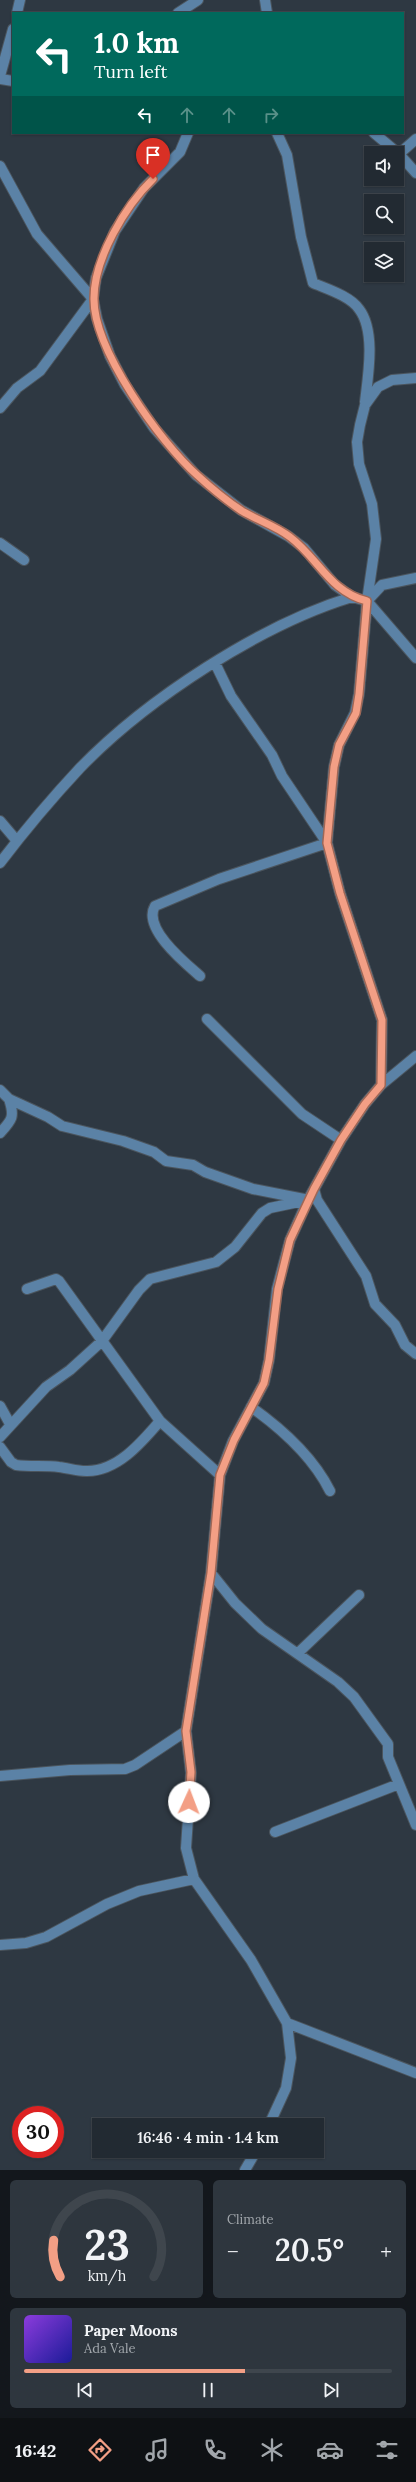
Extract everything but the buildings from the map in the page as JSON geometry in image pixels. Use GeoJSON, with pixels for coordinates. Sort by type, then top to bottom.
{"type":"FeatureCollection","features":[{"type":"Feature","properties":{"kind":"street"},"geometry":{"type":"LineString","coordinates":[[16,12],[20,0]]}},
{"type":"Feature","properties":{"kind":"street"},"geometry":{"type":"LineString","coordinates":[[180,12],[198,0]]}},
{"type":"Feature","properties":{"kind":"street"},"geometry":{"type":"LineString","coordinates":[[265,0],[268,12]]}},
{"type":"Feature","properties":{"kind":"street"},"geometry":{"type":"LineString","coordinates":[[1,69],[12,32]]}},
{"type":"Feature","properties":{"kind":"street"},"geometry":{"type":"LineString","coordinates":[[0,79],[12,80]]}},
{"type":"Feature","properties":{"kind":"street"},"geometry":{"type":"LineString","coordinates":[[188,134],[180,152],[144,188],[115,230],[96,278],[94,299],[97,319],[110,356],[125,384],[154,428],[196,475],[241,510],[288,536],[304,548],[335,585],[352,598],[367,601],[416,658]]}},
{"type":"Feature","properties":{"kind":"street"},"geometry":{"type":"LineString","coordinates":[[276,134],[287,155],[301,237],[313,283],[358,307],[367,324],[369,372],[358,442],[359,456],[372,504],[376,539],[367,601],[356,713],[339,745],[334,767],[327,843]]}},
{"type":"Feature","properties":{"kind":"street"},"geometry":{"type":"LineString","coordinates":[[375,134],[389,146]]}},
{"type":"Feature","properties":{"kind":"street"},"geometry":{"type":"LineString","coordinates":[[404,150],[416,139]]}},
{"type":"Feature","properties":{"kind":"street"},"geometry":{"type":"LineString","coordinates":[[404,160],[416,173]]}},
{"type":"Feature","properties":{"kind":"street"},"geometry":{"type":"LineString","coordinates":[[0,166],[38,234],[94,299]]}},
{"type":"Feature","properties":{"kind":"street"},"geometry":{"type":"LineString","coordinates":[[0,408],[18,388],[40,371],[94,299]]}},
{"type":"Feature","properties":{"kind":"street"},"geometry":{"type":"LineString","coordinates":[[365,404],[378,387],[392,380],[416,378]]}},
{"type":"Feature","properties":{"kind":"street"},"geometry":{"type":"LineString","coordinates":[[0,543],[24,560]]}},
{"type":"Feature","properties":{"kind":"street"},"geometry":{"type":"LineString","coordinates":[[367,601],[382,585],[416,578]]}},
{"type":"Feature","properties":{"kind":"street"},"geometry":{"type":"LineString","coordinates":[[0,863],[81,767],[120,732],[188,681],[277,626],[318,608],[352,598]]}},
{"type":"Feature","properties":{"kind":"street"},"geometry":{"type":"LineString","coordinates":[[215,663],[231,696],[272,755],[282,776],[327,843],[340,893],[382,1020],[381,1085]]}},
{"type":"Feature","properties":{"kind":"street"},"geometry":{"type":"LineString","coordinates":[[0,821],[18,841]]}},
{"type":"Feature","properties":{"kind":"street"},"geometry":{"type":"LineString","coordinates":[[200,976],[163,940],[154,926],[152,917],[155,906],[219,879],[327,843]]}},
{"type":"Feature","properties":{"kind":"street"},"geometry":{"type":"LineString","coordinates":[[207,1019],[302,1114],[341,1140]]}},
{"type":"Feature","properties":{"kind":"street"},"geometry":{"type":"LineString","coordinates":[[272,2118],[286,2088],[291,2058],[287,2023],[251,1960],[194,1879],[186,1848],[191,1772],[186,1731],[211,1573],[220,1475],[234,1440],[264,1383],[278,1289],[290,1240],[308,1200],[341,1140],[365,1104],[381,1085],[416,1056]]}},
{"type":"Feature","properties":{"kind":"street"},"geometry":{"type":"LineString","coordinates":[[0,1090],[9,1099],[48,1117],[62,1126],[154,1152],[166,1161],[193,1165],[205,1172],[253,1189],[308,1200]]}},
{"type":"Feature","properties":{"kind":"street"},"geometry":{"type":"LineString","coordinates":[[0,1133],[12,1119],[12,1109],[9,1099]]}},
{"type":"Feature","properties":{"kind":"street"},"geometry":{"type":"LineString","coordinates":[[314,1189],[317,1200],[366,1276],[375,1304],[395,1325],[405,1346],[416,1354]]}},
{"type":"Feature","properties":{"kind":"street"},"geometry":{"type":"LineString","coordinates":[[0,1437],[10,1424],[46,1387],[70,1370],[102,1341],[138,1290],[150,1280],[216,1262],[235,1247],[262,1213],[270,1208],[308,1200]]}},
{"type":"Feature","properties":{"kind":"street"},"geometry":{"type":"LineString","coordinates":[[27,1289],[56,1279],[59,1281],[160,1421],[220,1475]]}},
{"type":"Feature","properties":{"kind":"street"},"geometry":{"type":"LineString","coordinates":[[0,1406],[10,1424]]}},
{"type":"Feature","properties":{"kind":"street"},"geometry":{"type":"LineString","coordinates":[[251,1407],[272,1422],[307,1456],[322,1474],[330,1491]]}},
{"type":"Feature","properties":{"kind":"street"},"geometry":{"type":"LineString","coordinates":[[0,1447],[11,1462],[16,1465],[59,1466],[88,1472],[112,1465],[124,1457],[143,1441],[160,1421]]}},
{"type":"Feature","properties":{"kind":"street"},"geometry":{"type":"LineString","coordinates":[[211,1573],[235,1603],[262,1629],[338,1682],[354,1697],[388,1744],[388,1758],[416,1825]]}},
{"type":"Feature","properties":{"kind":"street"},"geometry":{"type":"LineString","coordinates":[[298,1653],[358,1595]]}},
{"type":"Feature","properties":{"kind":"street"},"geometry":{"type":"LineString","coordinates":[[0,1776],[70,1770],[125,1769],[135,1765],[186,1731]]}},
{"type":"Feature","properties":{"kind":"street"},"geometry":{"type":"LineString","coordinates":[[275,1832],[399,1784]]}},
{"type":"Feature","properties":{"kind":"street"},"geometry":{"type":"LineString","coordinates":[[0,1945],[26,1943],[46,1937],[107,1904],[139,1891],[194,1879]]}},
{"type":"Feature","properties":{"kind":"street"},"geometry":{"type":"LineString","coordinates":[[287,2023],[416,2073]]}},
{"type":"Feature","properties":{"kind":"street"},"geometry":{"type":"LineString","coordinates":[[245,2170],[252,2158]]}},
{"type":"Feature","properties":{"kind":"route"},"geometry":{"type":"LineString","coordinates":[[153,179],[128,208],[115,230],[96,278],[94,299],[97,319],[110,356],[125,384],[154,428],[196,475],[241,510],[288,536],[304,548],[335,585],[352,598],[367,601],[356,713],[346,728],[339,745],[334,767],[327,843],[340,893],[382,1020],[383,1042],[381,1085],[365,1104],[341,1140],[314,1189],[290,1240],[278,1289],[269,1360],[264,1383],[234,1440],[220,1475],[211,1573],[186,1731],[191,1772],[189,1802]]}}]}
